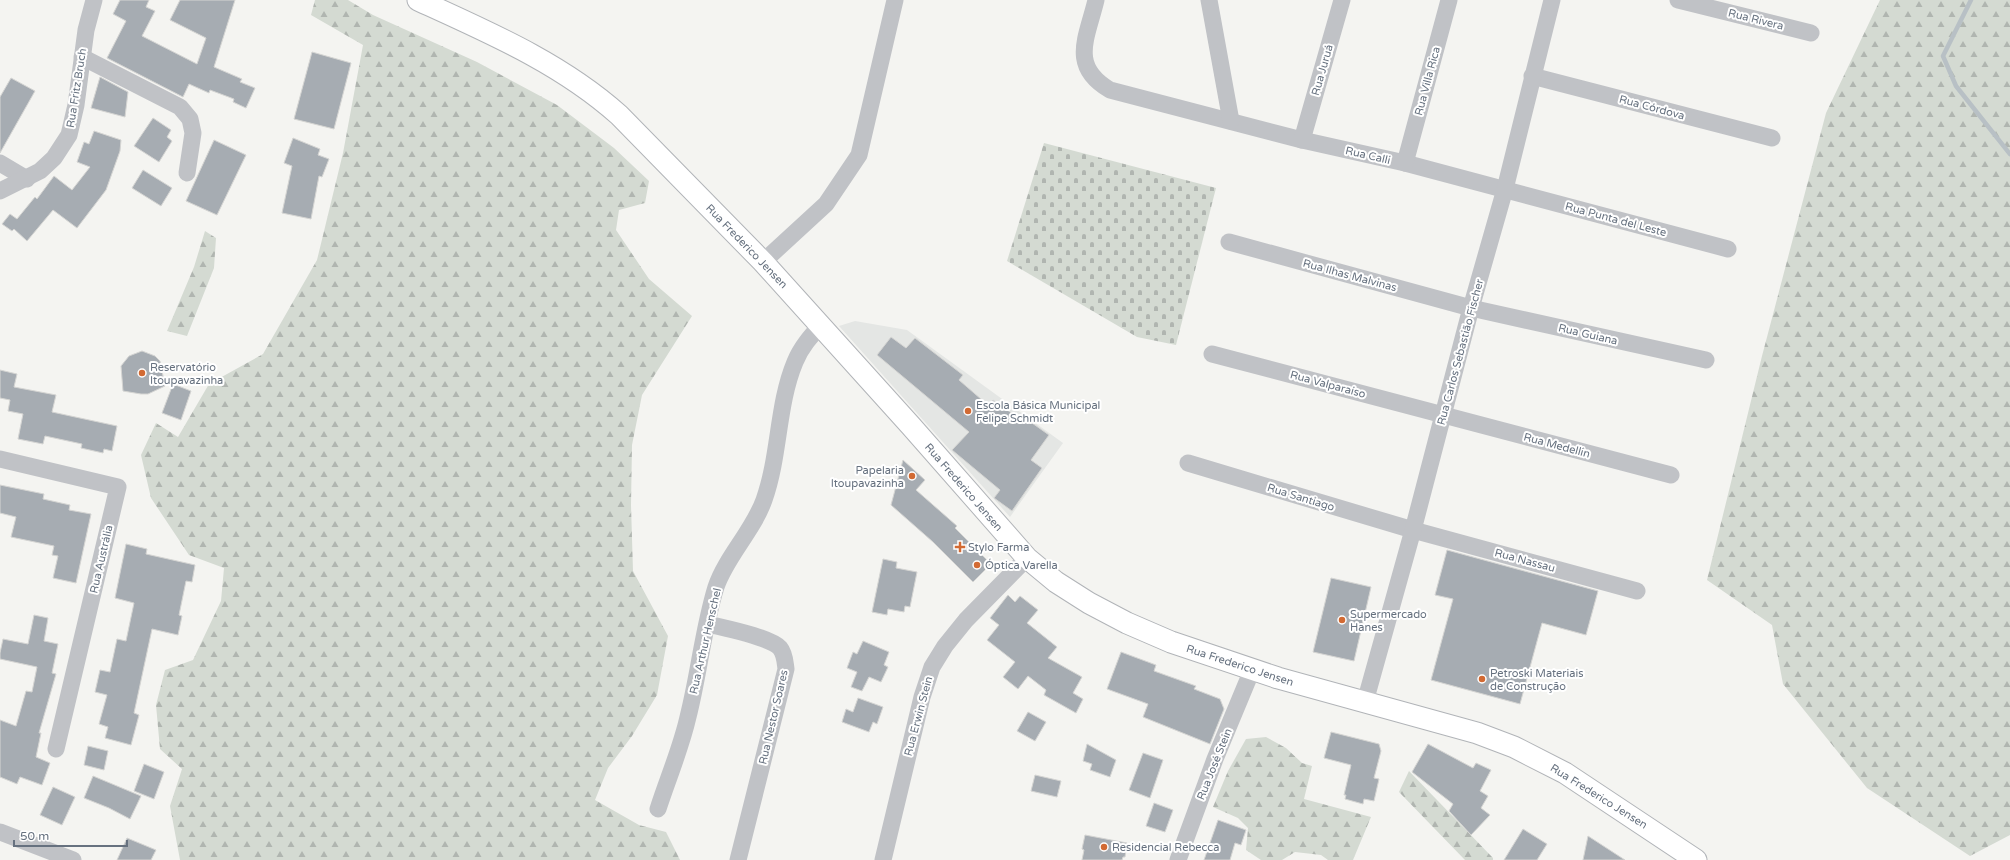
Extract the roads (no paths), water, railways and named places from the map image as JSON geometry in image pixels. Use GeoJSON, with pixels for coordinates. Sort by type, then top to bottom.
{"type":"FeatureCollection","features":[{"type":"Feature","properties":{"kind":"main road","name":"Rua Frederico Jensen"},"geometry":{"type":"LineString","coordinates":[[418,0],[504,39],[561,72],[608,104],[764,262],[1027,558],[1056,582],[1089,603],[1127,623],[1171,642],[1252,670],[1477,733],[1514,747],[1565,773],[1696,860]]}},
{"type":"Feature","properties":{"kind":"street","name":"Rua Fritz Bruch"},"geometry":{"type":"LineString","coordinates":[[0,191],[27,179],[40,171],[54,158],[69,135],[76,105],[86,30],[94,0]]}},
{"type":"Feature","properties":{"kind":"street"},"geometry":{"type":"LineString","coordinates":[[764,262],[826,204],[859,155],[895,0]]}},
{"type":"Feature","properties":{"kind":"street","name":"Rua Calli"},"geometry":{"type":"LineString","coordinates":[[1096,0],[1083,54],[1087,70],[1098,83],[1110,90],[1302,140],[1405,163],[1505,190]]}},
{"type":"Feature","properties":{"kind":"street"},"geometry":{"type":"LineString","coordinates":[[1208,0],[1231,121]]}},
{"type":"Feature","properties":{"kind":"street","name":"Rua Juruá"},"geometry":{"type":"LineString","coordinates":[[1302,140],[1342,0]]}},
{"type":"Feature","properties":{"kind":"street","name":"Rua Villa Rica"},"geometry":{"type":"LineString","coordinates":[[1405,163],[1449,0]]}},
{"type":"Feature","properties":{"kind":"street","name":"Rua Carlos Sebastião Fischer"},"geometry":{"type":"LineString","coordinates":[[1365,702],[1444,415],[1471,308],[1505,190],[1552,0]]}},
{"type":"Feature","properties":{"kind":"street","name":"Rua Rivera"},"geometry":{"type":"LineString","coordinates":[[1678,0],[1811,33]]}},
{"type":"Feature","properties":{"kind":"street"},"geometry":{"type":"LineString","coordinates":[[82,57],[180,107],[190,119],[193,133],[187,173]]}},
{"type":"Feature","properties":{"kind":"street","name":"Rua Córdova"},"geometry":{"type":"LineString","coordinates":[[1532,76],[1772,138]]}},
{"type":"Feature","properties":{"kind":"street"},"geometry":{"type":"LineString","coordinates":[[0,163],[27,179]]}},
{"type":"Feature","properties":{"kind":"street","name":"Rua Punta del Leste"},"geometry":{"type":"LineString","coordinates":[[1505,190],[1728,249]]}},
{"type":"Feature","properties":{"kind":"street","name":"Rua Ilhas Malvinas"},"geometry":{"type":"LineString","coordinates":[[1229,242],[1471,308]]}},
{"type":"Feature","properties":{"kind":"street","name":"Rua Guiana"},"geometry":{"type":"LineString","coordinates":[[1471,308],[1706,360]]}},
{"type":"Feature","properties":{"kind":"street","name":"Rua Arthur Henschel"},"geometry":{"type":"LineString","coordinates":[[658,809],[688,718],[717,586],[733,554],[751,528],[764,501],[771,475],[785,393],[795,361],[805,342],[821,325]]}},
{"type":"Feature","properties":{"kind":"street","name":"Rua Valparaíso"},"geometry":{"type":"LineString","coordinates":[[1212,354],[1444,415]]}},
{"type":"Feature","properties":{"kind":"street","name":"Rua Medellin"},"geometry":{"type":"LineString","coordinates":[[1444,415],[1671,475]]}},
{"type":"Feature","properties":{"kind":"street","name":"Rua Austrália"},"geometry":{"type":"LineString","coordinates":[[0,459],[118,487],[56,749]]}},
{"type":"Feature","properties":{"kind":"street","name":"Rua Santiago"},"geometry":{"type":"LineString","coordinates":[[1188,463],[1413,530]]}},
{"type":"Feature","properties":{"kind":"street","name":"Rua Nassau"},"geometry":{"type":"LineString","coordinates":[[1413,530],[1638,590]]}},
{"type":"Feature","properties":{"kind":"street","name":"Rua Erwin Stein"},"geometry":{"type":"LineString","coordinates":[[883,860],[922,697],[932,667],[945,646],[966,620],[1027,558]]}},
{"type":"Feature","properties":{"kind":"street","name":"Rua Nestor Soares"},"geometry":{"type":"LineString","coordinates":[[708,624],[768,640],[779,647],[784,654],[786,669],[738,860]]}},
{"type":"Feature","properties":{"kind":"street","name":"Rua José Stein"},"geometry":{"type":"LineString","coordinates":[[1178,860],[1215,759],[1252,670]]}},
{"type":"Feature","properties":{"kind":"street"},"geometry":{"type":"LineString","coordinates":[[0,832],[73,860]]}},
{"type":"Feature","properties":{"kind":"waterway"},"geometry":{"type":"LineString","coordinates":[[1971,0],[1943,56],[1956,86],[2010,154]]}},
{"type":"Feature","properties":{"kind":"place","name":"Reservatório Itoupavazinha"},"geometry":{"type":"Point","coordinates":[142,373]}},
{"type":"Feature","properties":{"kind":"place","name":"Escola Básica Municipal Felipe Schmidt"},"geometry":{"type":"Point","coordinates":[968,411]}},
{"type":"Feature","properties":{"kind":"place","name":"Papelaria Itoupavazinha"},"geometry":{"type":"Point","coordinates":[912,476]}},
{"type":"Feature","properties":{"kind":"place","name":"Stylo Farma"},"geometry":{"type":"Point","coordinates":[960,547]}},
{"type":"Feature","properties":{"kind":"place","name":"Óptica Varella"},"geometry":{"type":"Point","coordinates":[977,565]}},
{"type":"Feature","properties":{"kind":"place","name":"Supermercado Hanes"},"geometry":{"type":"Point","coordinates":[1342,620]}},
{"type":"Feature","properties":{"kind":"place","name":"Petroski Materiais de Construção"},"geometry":{"type":"Point","coordinates":[1482,679]}},
{"type":"Feature","properties":{"kind":"place","name":"Residencial Rebecca"},"geometry":{"type":"Point","coordinates":[1104,847]}}]}
